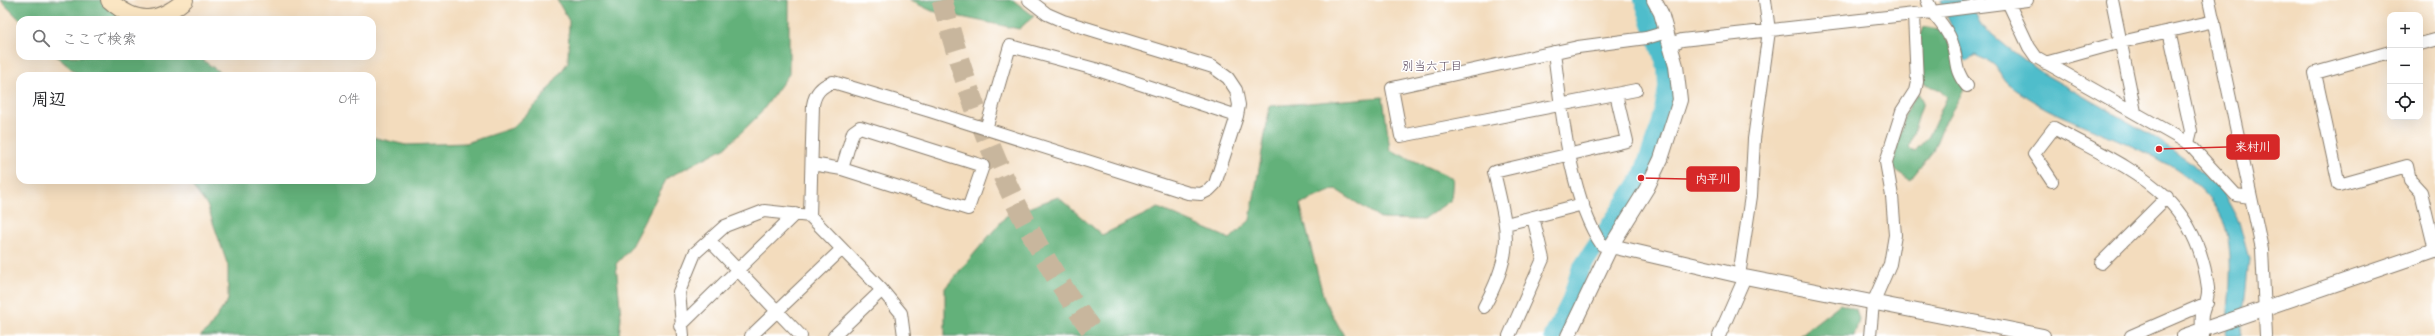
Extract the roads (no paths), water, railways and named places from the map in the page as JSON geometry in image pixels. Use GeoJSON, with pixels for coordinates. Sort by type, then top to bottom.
{"type":"FeatureCollection","features":[{"type":"Feature","properties":{"kind":"main road"},"geometry":{"type":"LineString","coordinates":[[109,0],[133,16]]}},
{"type":"Feature","properties":{"kind":"main road"},"geometry":{"type":"LineString","coordinates":[[162,16],[185,0]]}},
{"type":"Feature","properties":{"kind":"street"},"geometry":{"type":"LineString","coordinates":[[810,216],[814,97],[819,89],[833,82],[1188,193],[1201,194],[1215,184],[1237,116],[1238,105],[1236,90],[1228,78],[1213,67],[1063,21],[1047,14],[1029,0]]}},
{"type":"Feature","properties":{"kind":"street"},"geometry":{"type":"LineString","coordinates":[[1568,336],[1607,245],[1647,188],[1674,121],[1680,100],[1679,80],[1654,0]]}},
{"type":"Feature","properties":{"kind":"street"},"geometry":{"type":"LineString","coordinates":[[1719,336],[1742,277],[1751,196],[1754,139],[1769,31],[1765,0]]}},
{"type":"Feature","properties":{"kind":"street"},"geometry":{"type":"LineString","coordinates":[[1927,0],[1938,11],[1946,28],[1952,41],[1958,75],[1967,86]]}},
{"type":"Feature","properties":{"kind":"street"},"geometry":{"type":"LineString","coordinates":[[1636,90],[1401,136],[1392,88],[1554,52],[1646,38],[1666,37],[1682,40],[1914,15],[2006,1],[2027,0]]}},
{"type":"Feature","properties":{"kind":"street"},"geometry":{"type":"LineString","coordinates":[[2112,0],[2135,112]]}},
{"type":"Feature","properties":{"kind":"street"},"geometry":{"type":"LineString","coordinates":[[2210,0],[2262,249],[2262,310],[2266,336]]}},
{"type":"Feature","properties":{"kind":"street"},"geometry":{"type":"LineString","coordinates":[[2006,1],[2029,47],[2036,57],[2188,143],[2236,195],[2250,197]]}},
{"type":"Feature","properties":{"kind":"street"},"geometry":{"type":"LineString","coordinates":[[1870,336],[1873,303],[1890,264],[1894,249],[1895,235],[1892,196],[1886,162],[1902,111],[1915,91],[1917,82],[1914,15]]}},
{"type":"Feature","properties":{"kind":"street"},"geometry":{"type":"LineString","coordinates":[[2045,63],[2121,42],[2214,21]]}},
{"type":"Feature","properties":{"kind":"street"},"geometry":{"type":"LineString","coordinates":[[2169,31],[2190,132],[2188,143]]}},
{"type":"Feature","properties":{"kind":"street"},"geometry":{"type":"LineString","coordinates":[[2423,43],[2435,40]]}},
{"type":"Feature","properties":{"kind":"street"},"geometry":{"type":"LineString","coordinates":[[986,129],[1010,46],[1095,69],[1237,116]]}},
{"type":"Feature","properties":{"kind":"street"},"geometry":{"type":"LineString","coordinates":[[1554,52],[1569,155],[1583,204],[1594,233],[1607,245],[1742,277],[1873,303],[2011,333],[2044,336]]}},
{"type":"Feature","properties":{"kind":"street"},"geometry":{"type":"LineString","coordinates":[[2184,336],[2205,331],[2435,250],[2421,192],[2410,180],[2407,166],[2339,185],[2315,73],[2387,53]]}},
{"type":"Feature","properties":{"kind":"street"},"geometry":{"type":"LineString","coordinates":[[1484,307],[1498,282],[1507,251],[1506,224],[1494,172],[1627,140],[1616,94]]}},
{"type":"Feature","properties":{"kind":"street"},"geometry":{"type":"LineString","coordinates":[[812,164],[842,169],[968,209],[983,166],[860,127],[853,132],[842,169]]}},
{"type":"Feature","properties":{"kind":"street"},"geometry":{"type":"LineString","coordinates":[[2052,181],[2034,154],[2054,128],[2133,171],[2168,198],[2188,223],[2198,245],[2208,287],[2207,303],[2202,315],[2205,331]]}},
{"type":"Feature","properties":{"kind":"street"},"geometry":{"type":"LineString","coordinates":[[2101,263],[2168,198]]}},
{"type":"Feature","properties":{"kind":"street"},"geometry":{"type":"LineString","coordinates":[[1506,224],[1583,204]]}},
{"type":"Feature","properties":{"kind":"street"},"geometry":{"type":"LineString","coordinates":[[681,331],[678,292],[695,254],[725,226],[764,211],[810,216],[882,290],[901,313],[904,336]]}},
{"type":"Feature","properties":{"kind":"street"},"geometry":{"type":"LineString","coordinates":[[681,331],[737,270],[795,214]]}},
{"type":"Feature","properties":{"kind":"street"},"geometry":{"type":"LineString","coordinates":[[1509,336],[1543,259],[1533,217]]}},
{"type":"Feature","properties":{"kind":"street"},"geometry":{"type":"LineString","coordinates":[[709,240],[801,336]]}},
{"type":"Feature","properties":{"kind":"street"},"geometry":{"type":"LineString","coordinates":[[751,336],[842,249]]}},
{"type":"Feature","properties":{"kind":"street"},"geometry":{"type":"LineString","coordinates":[[834,336],[882,290]]}},
{"type":"Feature","properties":{"kind":"street"},"geometry":{"type":"LineString","coordinates":[[2131,336],[2207,303]]}},
{"type":"Feature","properties":{"kind":"water"},"geometry":{"type":"Polygon","coordinates":[[[1940,0],[1969,0],[1981,25],[2007,47],[2044,74],[2151,135],[2189,161],[2223,192],[2239,222],[2249,259],[2241,336],[2226,336],[2230,271],[2227,233],[2217,209],[2200,189],[2178,171],[2153,156],[2032,101],[2006,82],[1996,67],[1990,62],[1975,55],[1966,61],[1940,0]]]}},
{"type":"Feature","properties":{"kind":"waterway"},"geometry":{"type":"LineString","coordinates":[[1553,336],[1570,302],[1580,270],[1641,178],[1661,122],[1667,88],[1666,67],[1643,0]]}},
{"type":"Feature","properties":{"kind":"tunnel"},"geometry":{"type":"LineString","coordinates":[[942,0],[968,89],[1003,176],[1023,218],[1045,258],[1096,336]]}},
{"type":"Feature","properties":{"kind":"place","name":"来村川"},"geometry":{"type":"Point","coordinates":[2159,149]}},
{"type":"Feature","properties":{"kind":"place","name":"内平川"},"geometry":{"type":"Point","coordinates":[1641,178]}},
{"type":"Feature","properties":{"kind":"district","name":"別当六丁目"},"geometry":{"type":"Point","coordinates":[1432,66]}}]}
